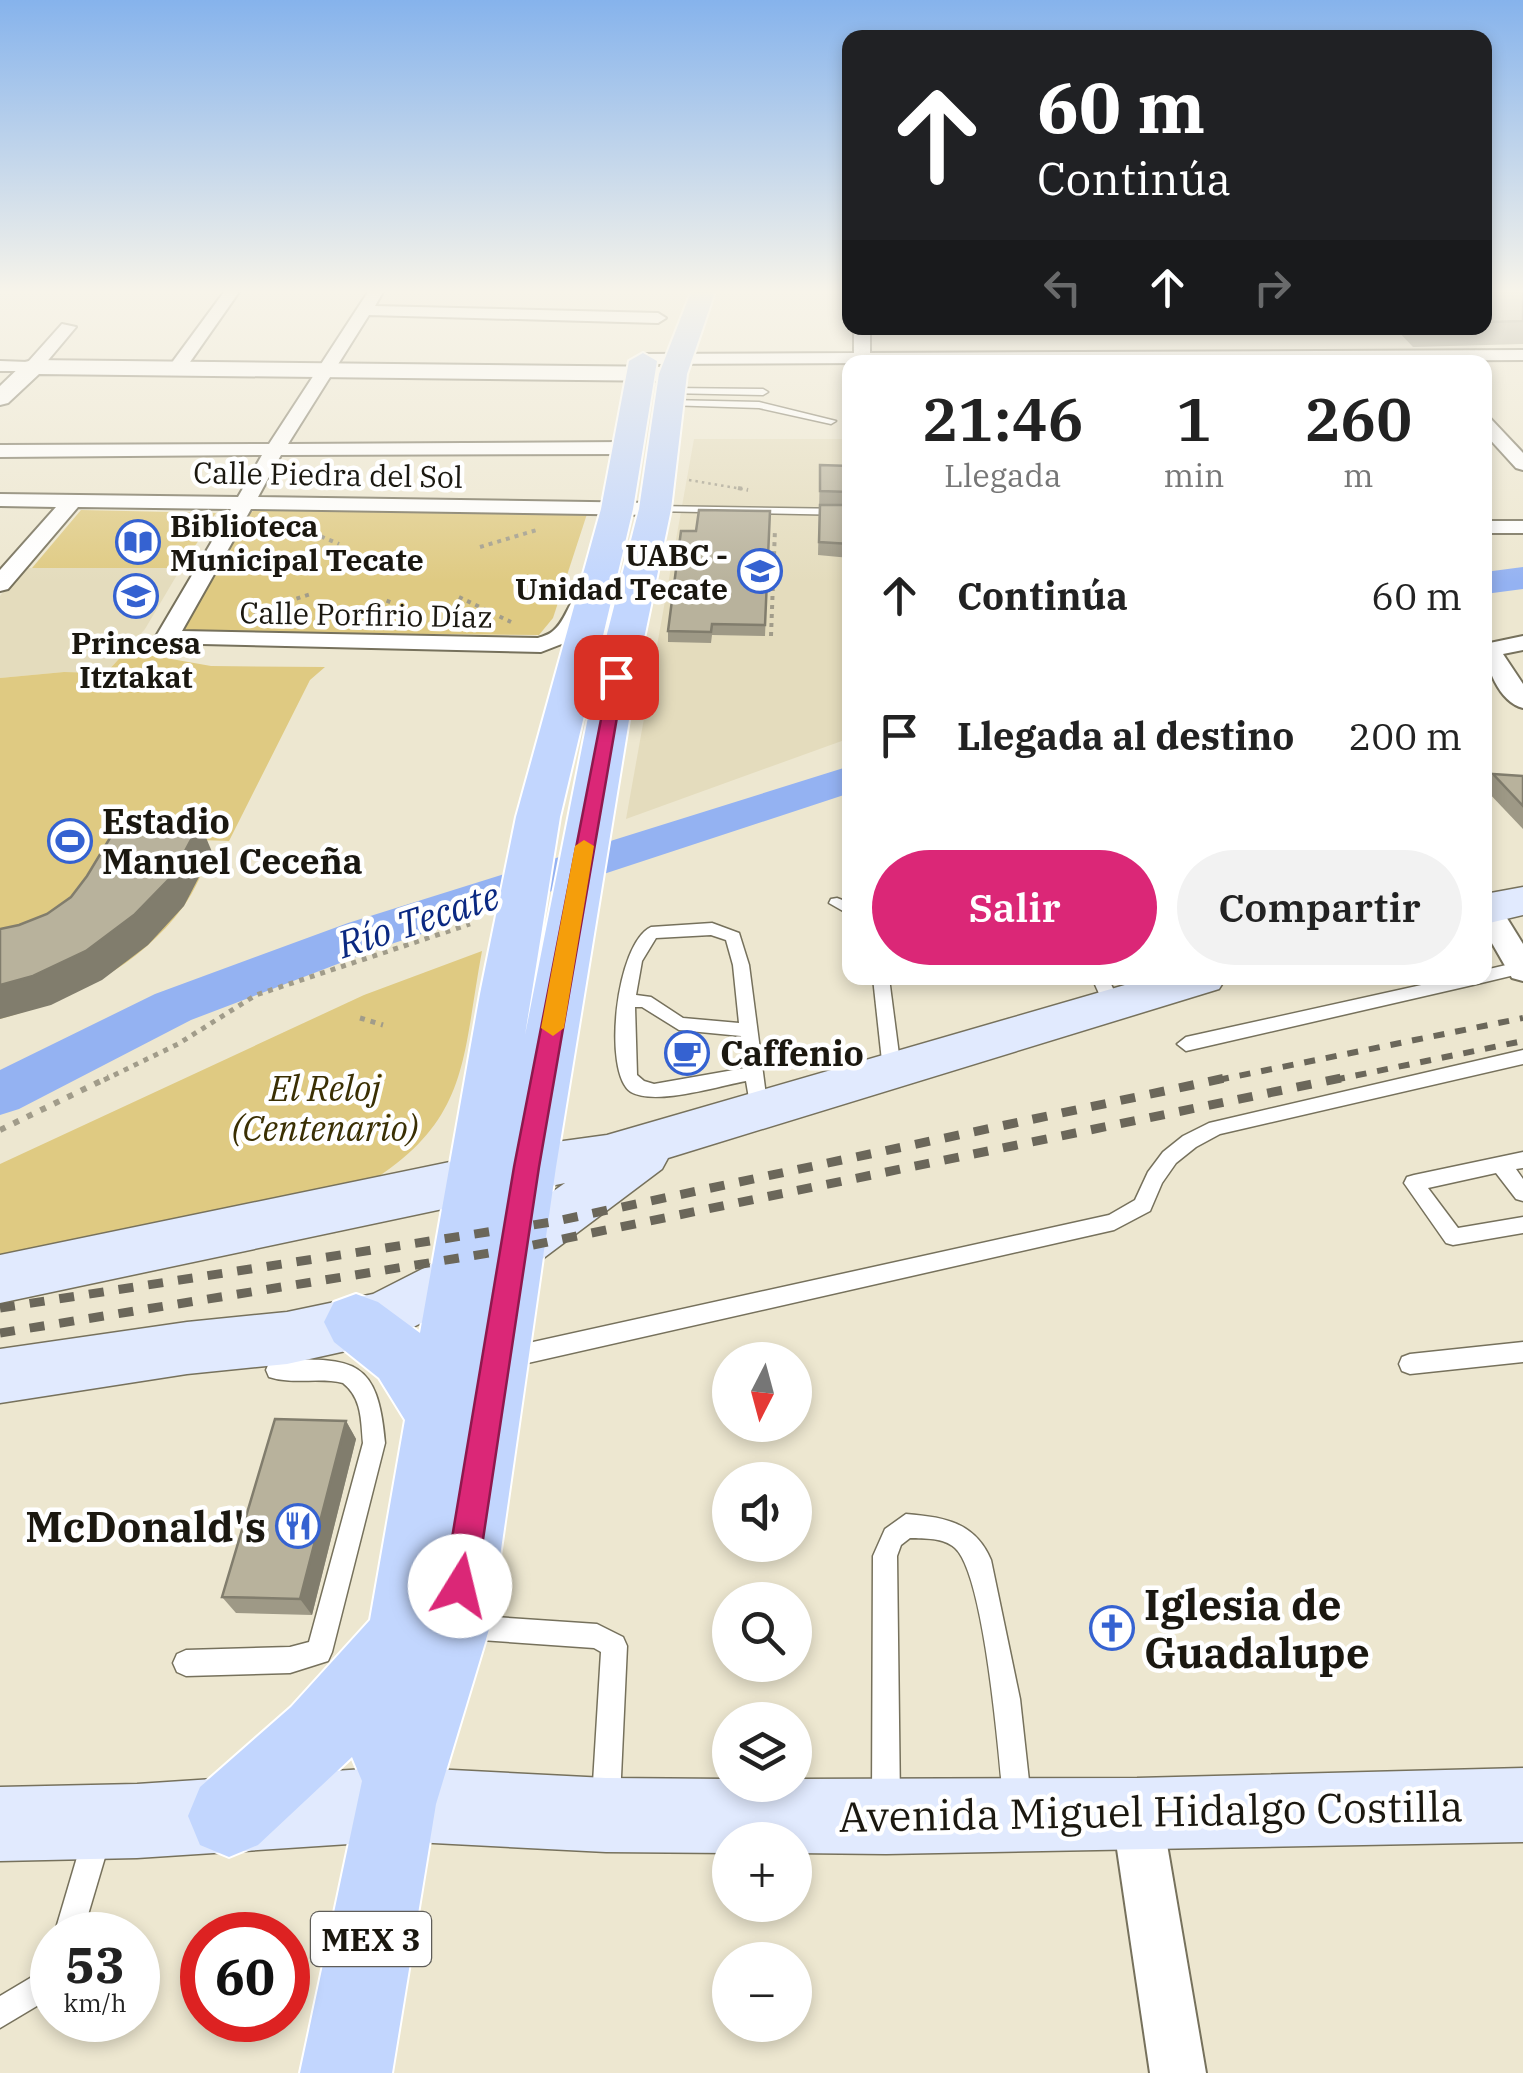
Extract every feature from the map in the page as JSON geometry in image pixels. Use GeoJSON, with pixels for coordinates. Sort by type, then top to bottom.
{"type":"FeatureCollection","features":[{"type":"Feature","properties":{"kind":"main road","name":"MEX 3"},"geometry":{"type":"LineString","coordinates":[[427,1633],[440,1417],[487,1262],[500,1173],[505,994],[538,817],[617,509],[625,448],[655,389]]}},
{"type":"Feature","properties":{"kind":"main road","name":"MEX 3"},"geometry":{"type":"LineString","coordinates":[[500,1173],[562,973],[593,799],[655,508],[661,389]]}},
{"type":"Feature","properties":{"kind":"main road"},"geometry":{"type":"LineString","coordinates":[[0,1376],[187,1348],[287,1338],[406,1309],[487,1262],[661,1142],[757,1092],[892,1070],[1106,991],[1151,985]]}},
{"type":"Feature","properties":{"kind":"main road"},"geometry":{"type":"LineString","coordinates":[[0,1279],[661,1142]]}},
{"type":"Feature","properties":{"kind":"main road","name":"MEX 3"},"geometry":{"type":"LineString","coordinates":[[346,2073],[396,1804],[388,1738],[427,1633],[496,1360],[487,1262]]}},
{"type":"Feature","properties":{"kind":"main road"},"geometry":{"type":"LineString","coordinates":[[356,1322],[402,1357],[440,1417]]}},
{"type":"Feature","properties":{"kind":"main road"},"geometry":{"type":"LineString","coordinates":[[229,1816],[427,1633]]}},
{"type":"Feature","properties":{"kind":"main road","name":"Avenida Miguel Hidalgo Costilla"},"geometry":{"type":"LineString","coordinates":[[0,1824],[229,1816],[396,1804],[606,1815],[886,1817],[1523,1805]]}},
{"type":"Feature","properties":{"kind":"street"},"geometry":{"type":"LineString","coordinates":[[248,502],[314,389]]}},
{"type":"Feature","properties":{"kind":"street"},"geometry":{"type":"LineString","coordinates":[[1492,429],[1523,432]]}},
{"type":"Feature","properties":{"kind":"street"},"geometry":{"type":"LineString","coordinates":[[1492,433],[1523,464]]}},
{"type":"Feature","properties":{"kind":"street"},"geometry":{"type":"LineString","coordinates":[[0,451],[625,448]]}},
{"type":"Feature","properties":{"kind":"street","name":"Calle Piedra del Sol"},"geometry":{"type":"LineString","coordinates":[[0,500],[655,508]]}},
{"type":"Feature","properties":{"kind":"street"},"geometry":{"type":"LineString","coordinates":[[0,584],[73,500]]}},
{"type":"Feature","properties":{"kind":"street","name":"Calle Porfirio Díaz"},"geometry":{"type":"LineString","coordinates":[[248,502],[166,638],[541,645],[559,640],[581,601],[597,590]]}},
{"type":"Feature","properties":{"kind":"street"},"geometry":{"type":"LineString","coordinates":[[1492,528],[1523,527]]}},
{"type":"Feature","properties":{"kind":"street"},"geometry":{"type":"LineString","coordinates":[[1492,650],[1523,642]]}},
{"type":"Feature","properties":{"kind":"street"},"geometry":{"type":"LineString","coordinates":[[1492,660],[1523,702]]}},
{"type":"Feature","properties":{"kind":"street"},"geometry":{"type":"LineString","coordinates":[[1498,906],[1522,968]]}},
{"type":"Feature","properties":{"kind":"street"},"geometry":{"type":"LineString","coordinates":[[1138,1815],[1178,2073]]}},
{"type":"Feature","properties":{"kind":"lane"},"geometry":{"type":"LineString","coordinates":[[705,389],[830,421]]}},
{"type":"Feature","properties":{"kind":"lane"},"geometry":{"type":"LineString","coordinates":[[742,389],[763,392]]}},
{"type":"Feature","properties":{"kind":"lane"},"geometry":{"type":"LineString","coordinates":[[655,508],[842,512]]}},
{"type":"Feature","properties":{"kind":"lane"},"geometry":{"type":"LineString","coordinates":[[724,931],[733,938],[741,965],[750,1030],[757,1092],[654,1091],[638,1087],[628,1077],[624,1032],[634,954],[651,934],[724,931]]}},
{"type":"Feature","properties":{"kind":"lane"},"geometry":{"type":"LineString","coordinates":[[1492,974],[1522,968]]}},
{"type":"Feature","properties":{"kind":"lane"},"geometry":{"type":"LineString","coordinates":[[882,985],[892,1070]]}},
{"type":"Feature","properties":{"kind":"lane"},"geometry":{"type":"LineString","coordinates":[[1186,1044],[1446,985]]}},
{"type":"Feature","properties":{"kind":"lane"},"geometry":{"type":"LineString","coordinates":[[628,1001],[645,1001],[679,1024],[750,1030]]}},
{"type":"Feature","properties":{"kind":"lane"},"geometry":{"type":"LineString","coordinates":[[496,1360],[1114,1222],[1143,1205],[1152,1178],[1167,1155],[1188,1139],[1216,1128],[1523,1057]]}},
{"type":"Feature","properties":{"kind":"lane"},"geometry":{"type":"LineString","coordinates":[[1523,1160],[1414,1182],[1454,1236],[1523,1224]]}},
{"type":"Feature","properties":{"kind":"lane"},"geometry":{"type":"LineString","coordinates":[[1500,1165],[1523,1193]]}},
{"type":"Feature","properties":{"kind":"lane"},"geometry":{"type":"LineString","coordinates":[[1410,1364],[1523,1352]]}},
{"type":"Feature","properties":{"kind":"lane"},"geometry":{"type":"LineString","coordinates":[[186,1663],[290,1660],[319,1652],[374,1442],[372,1409],[364,1386],[342,1370],[277,1370]]}},
{"type":"Feature","properties":{"kind":"lane"},"geometry":{"type":"LineString","coordinates":[[886,1817],[886,1556],[893,1537],[906,1526],[955,1530],[979,1560],[1007,1700],[1019,1814]]}},
{"type":"Feature","properties":{"kind":"lane"},"geometry":{"type":"LineString","coordinates":[[427,1633],[598,1636],[614,1646],[606,1815]]}},
{"type":"Feature","properties":{"kind":"lane"},"geometry":{"type":"LineString","coordinates":[[75,1912],[101,1822]]}},
{"type":"Feature","properties":{"kind":"lane"},"geometry":{"type":"LineString","coordinates":[[0,2013],[30,1994]]}},
{"type":"Feature","properties":{"kind":"path"},"geometry":{"type":"LineString","coordinates":[[771,636],[775,520]]}},
{"type":"Feature","properties":{"kind":"path"},"geometry":{"type":"LineString","coordinates":[[285,521],[340,544]]}},
{"type":"Feature","properties":{"kind":"path"},"geometry":{"type":"LineString","coordinates":[[480,547],[544,528]]}},
{"type":"Feature","properties":{"kind":"path"},"geometry":{"type":"LineString","coordinates":[[236,618],[311,594]]}},
{"type":"Feature","properties":{"kind":"path"},"geometry":{"type":"LineString","coordinates":[[376,632],[391,596]]}},
{"type":"Feature","properties":{"kind":"path"},"geometry":{"type":"LineString","coordinates":[[459,597],[537,634],[541,645]]}},
{"type":"Feature","properties":{"kind":"path"},"geometry":{"type":"LineString","coordinates":[[0,1130],[178,1044],[256,996],[470,924]]}},
{"type":"Feature","properties":{"kind":"path"},"geometry":{"type":"LineString","coordinates":[[360,1018],[383,1025]]}},
{"type":"Feature","properties":{"kind":"shaded area","name":"UABC - Unidad Tecate"},"geometry":{"type":"Polygon","coordinates":[[[694,439],[842,439],[842,741],[626,819],[694,439]]]}},
{"type":"Feature","properties":{"kind":"shaded area"},"geometry":{"type":"Polygon","coordinates":[[[24,568],[181,568],[145,629],[106,673],[0,678],[0,596],[24,568]]]}},
{"type":"Feature","properties":{"kind":"green space"},"geometry":{"type":"Polygon","coordinates":[[[81,510],[216,513],[181,568],[32,568],[81,510]]]}},
{"type":"Feature","properties":{"kind":"green space"},"geometry":{"type":"Polygon","coordinates":[[[255,510],[587,514],[553,618],[539,635],[186,632],[181,628],[248,514],[255,510]]]}},
{"type":"Feature","properties":{"kind":"green space","name":"Estadio Manuel Ceceña"},"geometry":{"type":"Polygon","coordinates":[[[126,651],[211,666],[325,667],[310,680],[229,841],[142,838],[137,848],[212,852],[187,901],[165,929],[101,979],[52,1002],[0,1019],[0,678],[106,673],[126,651]]]}},
{"type":"Feature","properties":{"kind":"green space","name":"El Reloj (Centenario)"},"geometry":{"type":"Polygon","coordinates":[[[482,951],[463,1058],[442,1114],[397,1163],[362,1187],[0,1259],[0,1164],[364,995],[482,951]]]}},
{"type":"Feature","properties":{"kind":"building"},"geometry":{"type":"Polygon","coordinates":[[[820,465],[842,466],[842,492],[820,491],[820,465]]]}},
{"type":"Feature","properties":{"kind":"building"},"geometry":{"type":"Polygon","coordinates":[[[820,505],[842,505],[842,543],[819,542],[820,505]]]}},
{"type":"Feature","properties":{"kind":"building"},"geometry":{"type":"Polygon","coordinates":[[[699,510],[770,511],[765,625],[712,624],[711,632],[668,631],[681,531],[696,531],[699,510]]]}},
{"type":"Feature","properties":{"kind":"building"},"geometry":{"type":"Polygon","coordinates":[[[1493,774],[1523,776],[1523,806],[1493,774]]]}},
{"type":"Feature","properties":{"kind":"building"},"geometry":{"type":"Polygon","coordinates":[[[122,818],[200,823],[171,877],[134,915],[86,951],[33,976],[0,985],[0,929],[47,914],[71,897],[122,818]]]}},
{"type":"Feature","properties":{"kind":"building","name":"McDonald's"},"geometry":{"type":"Polygon","coordinates":[[[275,1419],[346,1421],[300,1599],[222,1597],[275,1419]]]}},
{"type":"Feature","properties":{"kind":"waterway","name":"Río Tecate"},"geometry":{"type":"LineString","coordinates":[[1492,582],[1523,578]]}},
{"type":"Feature","properties":{"kind":"waterway","name":"Río Tecate"},"geometry":{"type":"LineString","coordinates":[[0,1094],[173,1007],[365,935],[842,782]]}},
{"type":"Feature","properties":{"kind":"railway"},"geometry":{"type":"LineString","coordinates":[[1218,1080],[1523,1018]]}},
{"type":"Feature","properties":{"kind":"railway"},"geometry":{"type":"LineString","coordinates":[[1334,1080],[1523,1041]]}},
{"type":"Feature","properties":{"kind":"railway"},"geometry":{"type":"LineString","coordinates":[[0,1308],[552,1222],[1230,1077]]}},
{"type":"Feature","properties":{"kind":"railway"},"geometry":{"type":"LineString","coordinates":[[0,1333],[514,1249],[1346,1077]]}},
{"type":"Feature","properties":{"kind":"slow traffic"},"geometry":{"type":"LineString","coordinates":[[553,1028],[584,846]]}},
{"type":"Feature","properties":{"kind":"place","name":"Biblioteca Municipal Tecate"},"geometry":{"type":"Point","coordinates":[138,542]}},
{"type":"Feature","properties":{"kind":"place","name":"UABC - Unidad Tecate"},"geometry":{"type":"Point","coordinates":[760,571]}},
{"type":"Feature","properties":{"kind":"place","name":"Princesa Itztakat"},"geometry":{"type":"Point","coordinates":[136,596]}},
{"type":"Feature","properties":{"kind":"place","name":"Estadio Manuel Ceceña"},"geometry":{"type":"Point","coordinates":[70,841]}},
{"type":"Feature","properties":{"kind":"place","name":"Caffenio"},"geometry":{"type":"Point","coordinates":[687,1053]}},
{"type":"Feature","properties":{"kind":"place","name":"McDonald's"},"geometry":{"type":"Point","coordinates":[298,1526]}},
{"type":"Feature","properties":{"kind":"place","name":"Iglesia de Guadalupe"},"geometry":{"type":"Point","coordinates":[1112,1628]}},
{"type":"Feature","properties":{"kind":"route"},"geometry":{"type":"LineString","coordinates":[[460,1586],[526,1167],[616,677]]}}]}
